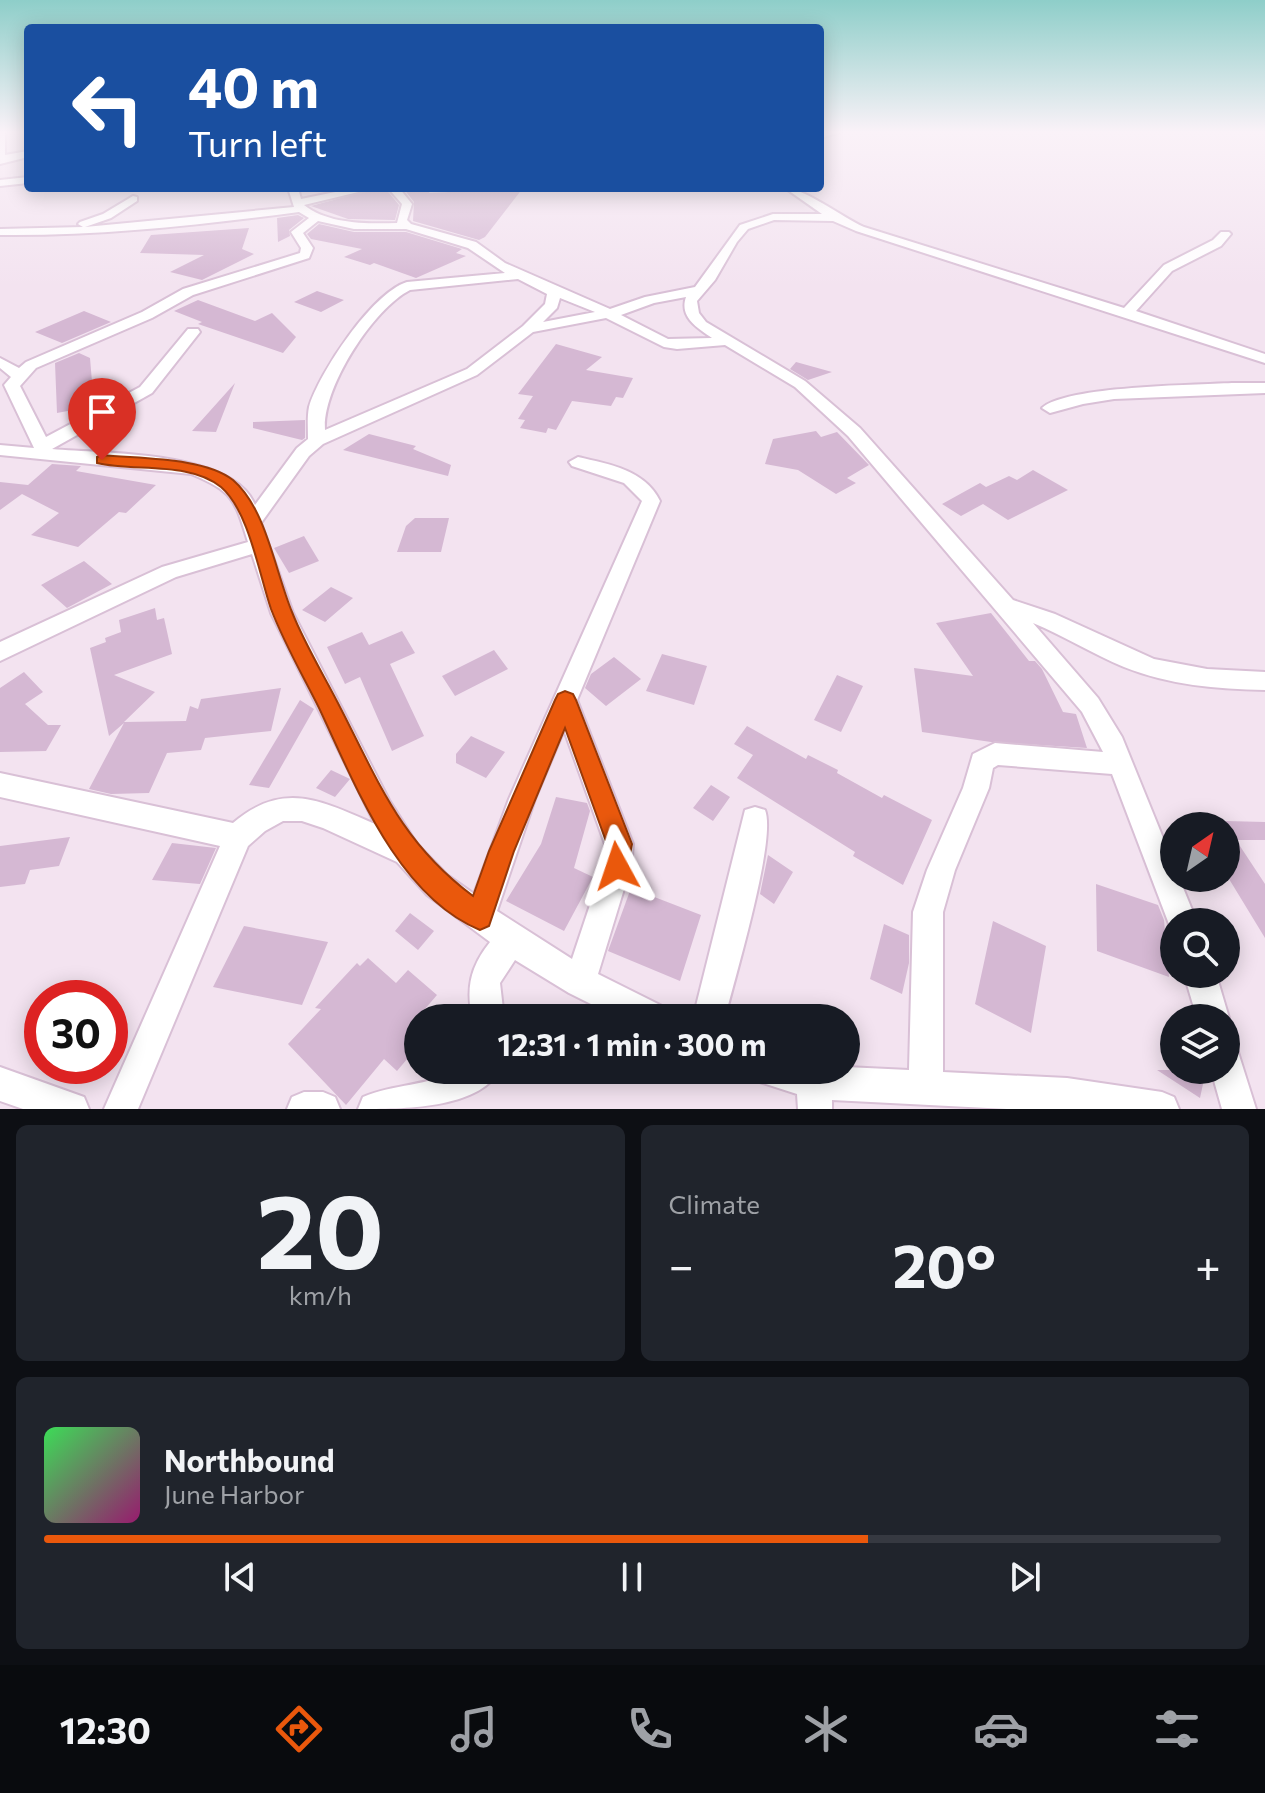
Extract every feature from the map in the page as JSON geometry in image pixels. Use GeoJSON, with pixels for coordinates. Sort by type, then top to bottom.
{"type":"FeatureCollection","features":[{"type":"Feature","properties":{"kind":"street"},"geometry":{"type":"LineString","coordinates":[[294,192],[299,206],[316,215],[370,228],[407,226],[472,245],[501,266],[609,314],[664,343],[677,345],[724,341]]}},
{"type":"Feature","properties":{"kind":"street"},"geometry":{"type":"LineString","coordinates":[[0,232],[62,234],[246,218],[354,192]]}},
{"type":"Feature","properties":{"kind":"street"},"geometry":{"type":"LineString","coordinates":[[396,192],[407,204],[401,221],[407,226]]}},
{"type":"Feature","properties":{"kind":"street"},"geometry":{"type":"LineString","coordinates":[[796,192],[835,218],[923,250],[1265,359]]}},
{"type":"Feature","properties":{"kind":"street"},"geometry":{"type":"LineString","coordinates":[[62,234],[107,216],[133,199]]}},
{"type":"Feature","properties":{"kind":"street"},"geometry":{"type":"LineString","coordinates":[[44,451],[12,385],[31,365],[147,315],[188,292],[305,255],[307,248],[297,232],[310,224],[316,215]]}},
{"type":"Feature","properties":{"kind":"street"},"geometry":{"type":"LineString","coordinates":[[835,218],[773,217],[744,227],[732,240],[711,277],[695,291],[690,300],[692,314],[701,325],[724,341],[800,384],[854,432],[1090,705],[1107,731],[1177,908]]}},
{"type":"Feature","properties":{"kind":"street"},"geometry":{"type":"LineString","coordinates":[[1127,313],[1168,268],[1217,243],[1225,234]]}},
{"type":"Feature","properties":{"kind":"street"},"geometry":{"type":"LineString","coordinates":[[317,440],[317,408],[325,391],[361,329],[395,290],[407,286],[521,275]]}},
{"type":"Feature","properties":{"kind":"street"},"geometry":{"type":"LineString","coordinates":[[528,329],[609,314],[650,300],[695,291]]}},
{"type":"Feature","properties":{"kind":"street"},"geometry":{"type":"LineString","coordinates":[[0,652],[255,535],[303,452],[317,440],[457,380],[501,352],[528,329],[552,305],[554,292]]}},
{"type":"Feature","properties":{"kind":"street"},"geometry":{"type":"LineString","coordinates":[[44,451],[146,390],[193,332]]}},
{"type":"Feature","properties":{"kind":"street"},"geometry":{"type":"LineString","coordinates":[[0,362],[11,367],[18,377]]}},
{"type":"Feature","properties":{"kind":"street"},"geometry":{"type":"LineString","coordinates":[[1050,408],[1080,397],[1126,392],[1181,392],[1207,387],[1265,388]]}},
{"type":"Feature","properties":{"kind":"street"},"geometry":{"type":"LineString","coordinates":[[0,450],[44,451],[195,469],[224,481],[244,500],[282,613],[380,809],[407,853],[437,885],[511,940],[580,982],[625,1004]]}},
{"type":"Feature","properties":{"kind":"street"},"geometry":{"type":"LineString","coordinates":[[480,917],[501,851],[651,501],[649,491],[640,483],[578,462]]}},
{"type":"Feature","properties":{"kind":"street"},"geometry":{"type":"LineString","coordinates":[[1004,605],[1041,615],[1113,653],[1155,670],[1199,680],[1265,681]]}},
{"type":"Feature","properties":{"kind":"street"},"geometry":{"type":"LineString","coordinates":[[565,700],[619,844],[617,866],[580,982]]}},
{"type":"Feature","properties":{"kind":"street"},"geometry":{"type":"LineString","coordinates":[[926,1085],[928,912],[941,870],[976,788],[982,762],[995,754],[1120,764]]}},
{"type":"Feature","properties":{"kind":"street"},"geometry":{"type":"LineString","coordinates":[[0,785],[64,797],[177,827],[238,837]]}},
{"type":"Feature","properties":{"kind":"street"},"geometry":{"type":"LineString","coordinates":[[121,1109],[238,837],[263,816],[291,808],[316,815],[407,853]]}},
{"type":"Feature","properties":{"kind":"street"},"geometry":{"type":"LineString","coordinates":[[713,1004],[750,856],[755,819]]}},
{"type":"Feature","properties":{"kind":"street"},"geometry":{"type":"LineString","coordinates":[[486,1004],[482,984],[486,972],[511,940]]}},
{"type":"Feature","properties":{"kind":"street"},"geometry":{"type":"LineString","coordinates":[[0,1084],[72,1109]]}},
{"type":"Feature","properties":{"kind":"street"},"geometry":{"type":"LineString","coordinates":[[375,1109],[466,1084]]}},
{"type":"Feature","properties":{"kind":"street"},"geometry":{"type":"LineString","coordinates":[[796,1084],[814,1095],[926,1085],[1067,1095],[1162,1109]]}},
{"type":"Feature","properties":{"kind":"street"},"geometry":{"type":"LineString","coordinates":[[1232,1084],[1239,1109]]}},
{"type":"Feature","properties":{"kind":"street"},"geometry":{"type":"LineString","coordinates":[[304,1109],[323,1109]]}},
{"type":"Feature","properties":{"kind":"building"},"geometry":{"type":"Polygon","coordinates":[[[363,192],[388,192],[399,205],[395,220],[348,219],[311,206],[363,192]]]}},
{"type":"Feature","properties":{"kind":"building"},"geometry":{"type":"Polygon","coordinates":[[[406,192],[520,192],[485,237],[479,240],[413,221],[414,202],[406,192]]]}},
{"type":"Feature","properties":{"kind":"building"},"geometry":{"type":"Polygon","coordinates":[[[298,215],[304,218],[289,230],[290,236],[278,242],[277,218],[298,215]]]}},
{"type":"Feature","properties":{"kind":"building"},"geometry":{"type":"Polygon","coordinates":[[[319,224],[354,232],[406,232],[462,249],[456,253],[466,256],[416,278],[374,263],[370,265],[344,257],[362,249],[311,239],[307,234],[319,224]]]}},
{"type":"Feature","properties":{"kind":"building"},"geometry":{"type":"Polygon","coordinates":[[[249,228],[242,249],[254,254],[202,280],[170,272],[204,255],[140,253],[151,235],[249,228]]]}},
{"type":"Feature","properties":{"kind":"building"},"geometry":{"type":"Polygon","coordinates":[[[317,291],[344,300],[321,312],[294,302],[317,291]]]}},
{"type":"Feature","properties":{"kind":"building"},"geometry":{"type":"Polygon","coordinates":[[[198,300],[255,321],[272,313],[296,337],[283,353],[198,324],[202,322],[174,311],[198,300]]]}},
{"type":"Feature","properties":{"kind":"building"},"geometry":{"type":"Polygon","coordinates":[[[84,311],[111,322],[62,343],[35,332],[84,311]]]}},
{"type":"Feature","properties":{"kind":"building"},"geometry":{"type":"Polygon","coordinates":[[[556,344],[602,357],[586,370],[633,378],[623,398],[616,397],[611,406],[572,401],[556,430],[548,428],[546,433],[520,428],[525,420],[518,419],[533,396],[518,394],[556,344]]]}},
{"type":"Feature","properties":{"kind":"building"},"geometry":{"type":"Polygon","coordinates":[[[79,353],[90,358],[94,406],[57,413],[55,363],[79,353]]]}},
{"type":"Feature","properties":{"kind":"building"},"geometry":{"type":"Polygon","coordinates":[[[796,362],[832,372],[808,380],[790,369],[796,362]]]}},
{"type":"Feature","properties":{"kind":"building"},"geometry":{"type":"Polygon","coordinates":[[[235,383],[216,432],[192,431],[235,383]]]}},
{"type":"Feature","properties":{"kind":"building"},"geometry":{"type":"Polygon","coordinates":[[[305,420],[305,438],[302,440],[253,428],[253,422],[305,420]]]}},
{"type":"Feature","properties":{"kind":"building"},"geometry":{"type":"Polygon","coordinates":[[[816,431],[821,437],[837,432],[869,465],[847,478],[856,483],[836,494],[798,470],[765,464],[773,439],[816,431]]]}},
{"type":"Feature","properties":{"kind":"building"},"geometry":{"type":"Polygon","coordinates":[[[369,434],[416,446],[413,449],[451,465],[448,476],[343,450],[369,434]]]}},
{"type":"Feature","properties":{"kind":"building"},"geometry":{"type":"Polygon","coordinates":[[[52,464],[81,466],[76,471],[156,485],[126,513],[119,512],[78,547],[31,535],[59,513],[22,494],[0,510],[0,482],[28,485],[52,464]]]}},
{"type":"Feature","properties":{"kind":"building"},"geometry":{"type":"Polygon","coordinates":[[[1033,470],[1068,490],[1008,520],[983,504],[961,516],[942,504],[980,483],[986,487],[1009,476],[1017,480],[1033,470]]]}},
{"type":"Feature","properties":{"kind":"building"},"geometry":{"type":"Polygon","coordinates":[[[415,518],[449,518],[441,552],[397,552],[406,526],[415,518]]]}},
{"type":"Feature","properties":{"kind":"building"},"geometry":{"type":"Polygon","coordinates":[[[304,536],[319,561],[289,573],[274,548],[304,536]]]}},
{"type":"Feature","properties":{"kind":"building"},"geometry":{"type":"Polygon","coordinates":[[[84,561],[112,584],[67,608],[41,585],[84,561]]]}},
{"type":"Feature","properties":{"kind":"building"},"geometry":{"type":"Polygon","coordinates":[[[331,587],[353,598],[325,622],[302,610],[331,587]]]}},
{"type":"Feature","properties":{"kind":"building"},"geometry":{"type":"Polygon","coordinates":[[[155,608],[157,620],[164,618],[172,654],[114,675],[155,692],[124,722],[186,721],[190,706],[198,709],[201,699],[281,688],[271,731],[205,738],[201,750],[167,753],[149,793],[111,794],[89,789],[124,723],[109,736],[90,648],[121,632],[119,620],[155,608]]]}},
{"type":"Feature","properties":{"kind":"building"},"geometry":{"type":"Polygon","coordinates":[[[991,613],[1029,661],[1035,661],[1042,669],[1063,712],[1076,714],[1087,748],[991,742],[922,732],[914,668],[973,676],[936,623],[991,613]]]}},
{"type":"Feature","properties":{"kind":"building"},"geometry":{"type":"Polygon","coordinates":[[[402,631],[415,653],[390,664],[424,736],[392,751],[360,677],[345,684],[327,647],[362,632],[369,645],[402,631]]]}},
{"type":"Feature","properties":{"kind":"building"},"geometry":{"type":"Polygon","coordinates":[[[494,650],[508,669],[455,696],[442,676],[494,650]]]}},
{"type":"Feature","properties":{"kind":"building"},"geometry":{"type":"Polygon","coordinates":[[[662,654],[707,666],[694,705],[646,691],[662,654]]]}},
{"type":"Feature","properties":{"kind":"building"},"geometry":{"type":"Polygon","coordinates":[[[614,657],[641,679],[606,706],[585,688],[591,674],[614,657]]]}},
{"type":"Feature","properties":{"kind":"building"},"geometry":{"type":"Polygon","coordinates":[[[24,672],[43,692],[25,704],[48,725],[61,725],[46,751],[0,752],[0,688],[24,672]]]}},
{"type":"Feature","properties":{"kind":"building"},"geometry":{"type":"Polygon","coordinates":[[[837,675],[863,686],[841,732],[814,720],[837,675]]]}},
{"type":"Feature","properties":{"kind":"building"},"geometry":{"type":"Polygon","coordinates":[[[300,700],[314,709],[269,788],[249,785],[300,700]]]}},
{"type":"Feature","properties":{"kind":"building"},"geometry":{"type":"Polygon","coordinates":[[[747,726],[806,759],[808,755],[838,770],[837,773],[882,798],[884,795],[932,820],[903,885],[853,856],[855,852],[737,778],[753,755],[734,744],[747,726]]]}},
{"type":"Feature","properties":{"kind":"building"},"geometry":{"type":"Polygon","coordinates":[[[471,736],[505,752],[486,778],[456,763],[456,754],[471,736]]]}},
{"type":"Feature","properties":{"kind":"building"},"geometry":{"type":"Polygon","coordinates":[[[331,770],[350,779],[335,797],[316,788],[331,770]]]}},
{"type":"Feature","properties":{"kind":"building"},"geometry":{"type":"Polygon","coordinates":[[[711,785],[730,797],[713,821],[693,808],[711,785]]]}},
{"type":"Feature","properties":{"kind":"building"},"geometry":{"type":"Polygon","coordinates":[[[556,797],[587,803],[590,811],[574,868],[593,877],[564,931],[506,901],[541,844],[556,797]]]}},
{"type":"Feature","properties":{"kind":"building"},"geometry":{"type":"Polygon","coordinates":[[[1240,821],[1265,822],[1265,840],[1240,840],[1240,821]]]}},
{"type":"Feature","properties":{"kind":"building"},"geometry":{"type":"Polygon","coordinates":[[[70,837],[59,866],[30,870],[25,884],[0,887],[0,846],[70,837]]]}},
{"type":"Feature","properties":{"kind":"building"},"geometry":{"type":"Polygon","coordinates":[[[172,843],[216,848],[200,884],[152,880],[172,843]]]}},
{"type":"Feature","properties":{"kind":"building"},"geometry":{"type":"Polygon","coordinates":[[[1240,846],[1265,884],[1265,938],[1237,892],[1240,892],[1240,846]]]}},
{"type":"Feature","properties":{"kind":"building"},"geometry":{"type":"Polygon","coordinates":[[[768,855],[793,872],[774,904],[760,894],[768,855]]]}},
{"type":"Feature","properties":{"kind":"building"},"geometry":{"type":"Polygon","coordinates":[[[1096,884],[1158,905],[1160,974],[1097,951],[1096,884]]]}},
{"type":"Feature","properties":{"kind":"building"},"geometry":{"type":"Polygon","coordinates":[[[631,888],[701,915],[680,981],[608,951],[631,888]]]}},
{"type":"Feature","properties":{"kind":"building"},"geometry":{"type":"Polygon","coordinates":[[[410,913],[434,931],[418,950],[395,931],[410,913]]]}},
{"type":"Feature","properties":{"kind":"building"},"geometry":{"type":"Polygon","coordinates":[[[993,921],[1046,946],[1031,1033],[975,1004],[993,921]]]}},
{"type":"Feature","properties":{"kind":"building"},"geometry":{"type":"Polygon","coordinates":[[[884,924],[909,935],[909,963],[902,994],[870,979],[884,924]]]}},
{"type":"Feature","properties":{"kind":"building"},"geometry":{"type":"Polygon","coordinates":[[[244,926],[328,942],[302,1005],[213,987],[244,926]]]}},
{"type":"Feature","properties":{"kind":"building"},"geometry":{"type":"Polygon","coordinates":[[[368,958],[396,983],[408,970],[437,995],[429,1004],[404,1004],[404,1063],[397,1071],[384,1059],[346,1105],[288,1044],[321,1009],[315,1008],[357,963],[360,966],[368,958]]]}},
{"type":"Feature","properties":{"kind":"building"},"geometry":{"type":"Polygon","coordinates":[[[1178,1084],[1203,1084],[1200,1098],[1178,1084]]]}},
{"type":"Feature","properties":{"kind":"route"},"geometry":{"type":"LineString","coordinates":[[102,460],[195,469],[224,481],[244,500],[282,613],[380,809],[407,853],[437,885],[480,917],[501,851],[565,700],[619,844],[617,866]]}}]}
